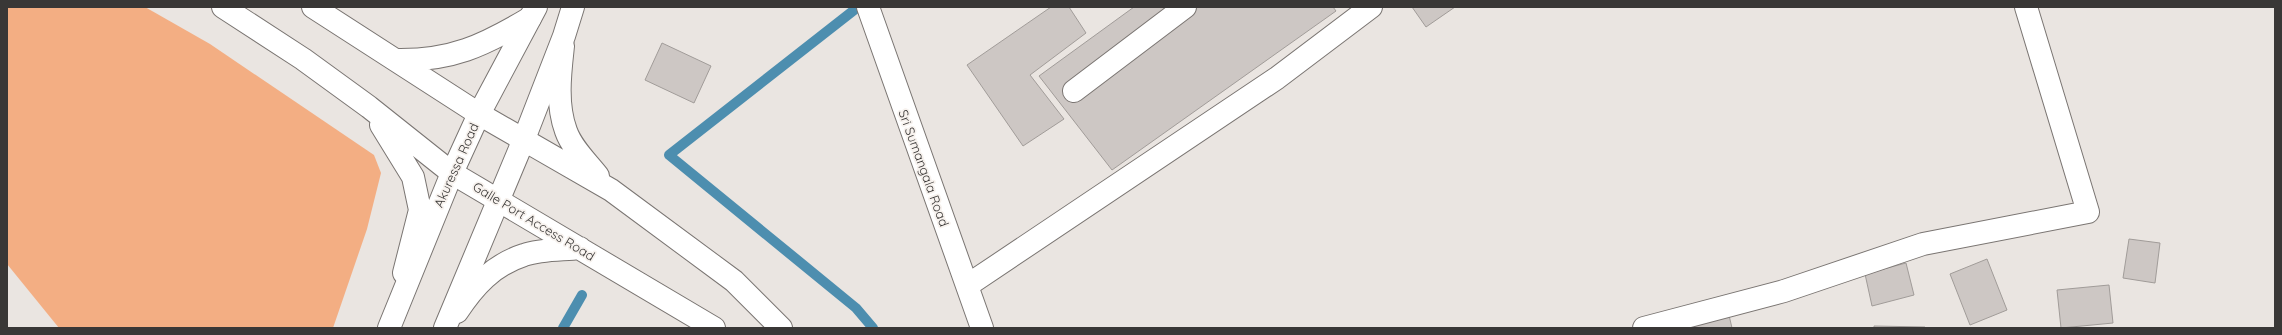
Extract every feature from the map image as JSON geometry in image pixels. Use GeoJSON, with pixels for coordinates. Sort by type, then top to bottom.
{"type":"FeatureCollection","features":[{"type":"Feature","properties":{"kind":"main road","name":"Galle Port Access Road"},"geometry":{"type":"LineString","coordinates":[[223,7],[303,59],[369,107],[452,173],[714,328]]}},
{"type":"Feature","properties":{"kind":"main road"},"geometry":{"type":"LineString","coordinates":[[313,7],[479,114],[611,190],[734,281],[781,328]]}},
{"type":"Feature","properties":{"kind":"main road"},"geometry":{"type":"LineString","coordinates":[[446,328],[524,139],[564,36],[573,7]]}},
{"type":"Feature","properties":{"kind":"main road"},"geometry":{"type":"LineString","coordinates":[[1074,91],[1185,7]]}},
{"type":"Feature","properties":{"kind":"main road"},"geometry":{"type":"LineString","coordinates":[[968,286],[1277,78],[1370,7]]}},
{"type":"Feature","properties":{"kind":"main road"},"geometry":{"type":"LineString","coordinates":[[1644,328],[1784,291],[1923,244],[2088,212],[2026,7]]}},
{"type":"Feature","properties":{"kind":"main road"},"geometry":{"type":"LineString","coordinates":[[396,60],[421,60],[464,52],[495,39],[533,13]]}},
{"type":"Feature","properties":{"kind":"main road","name":"Akuressa Road"},"geometry":{"type":"LineString","coordinates":[[390,325],[452,173],[479,114],[533,13]]}},
{"type":"Feature","properties":{"kind":"main road","name":"Sri Sumangala Road"},"geometry":{"type":"LineString","coordinates":[[871,15],[982,328]]}},
{"type":"Feature","properties":{"kind":"main road"},"geometry":{"type":"LineString","coordinates":[[564,36],[559,91],[566,131],[581,155],[611,190]]}},
{"type":"Feature","properties":{"kind":"main road"},"geometry":{"type":"LineString","coordinates":[[369,107],[398,150],[413,177],[420,210],[390,325]]}},
{"type":"Feature","properties":{"kind":"main road"},"geometry":{"type":"LineString","coordinates":[[446,328],[472,289],[497,267],[525,254],[580,248]]}},
{"type":"Feature","properties":{"kind":"shaded area"},"geometry":{"type":"Polygon","coordinates":[[[7,7],[145,7],[210,44],[374,155],[381,173],[367,229],[333,328],[59,328],[7,264],[7,7]]]}},
{"type":"Feature","properties":{"kind":"building"},"geometry":{"type":"Polygon","coordinates":[[[1051,7],[1069,7],[1086,33],[1030,75],[1064,119],[1023,146],[967,65],[1051,7]]]}},
{"type":"Feature","properties":{"kind":"building"},"geometry":{"type":"Polygon","coordinates":[[[1134,7],[1333,7],[1336,11],[1112,170],[1039,76],[1134,7]]]}},
{"type":"Feature","properties":{"kind":"building"},"geometry":{"type":"Polygon","coordinates":[[[1412,7],[1455,7],[1426,27],[1412,7]]]}},
{"type":"Feature","properties":{"kind":"building"},"geometry":{"type":"Polygon","coordinates":[[[662,43],[711,66],[694,103],[645,80],[662,43]]]}},
{"type":"Feature","properties":{"kind":"building"},"geometry":{"type":"Polygon","coordinates":[[[2129,239],[2160,243],[2155,283],[2123,278],[2129,239]]]}},
{"type":"Feature","properties":{"kind":"building"},"geometry":{"type":"Polygon","coordinates":[[[1987,259],[2007,310],[1970,325],[1950,274],[1987,259]]]}},
{"type":"Feature","properties":{"kind":"building"},"geometry":{"type":"Polygon","coordinates":[[[1906,263],[1914,295],[1872,306],[1865,274],[1906,263]]]}},
{"type":"Feature","properties":{"kind":"building"},"geometry":{"type":"Polygon","coordinates":[[[2109,285],[2113,323],[2061,328],[2057,290],[2109,285]]]}},
{"type":"Feature","properties":{"kind":"building"},"geometry":{"type":"Polygon","coordinates":[[[1728,311],[1732,328],[1676,328],[1728,311]]]}},
{"type":"Feature","properties":{"kind":"building"},"geometry":{"type":"Polygon","coordinates":[[[1874,326],[1925,327],[1925,328],[1874,328],[1874,326]]]}},
{"type":"Feature","properties":{"kind":"waterway"},"geometry":{"type":"LineString","coordinates":[[858,7],[669,155],[856,308],[873,328]]}},
{"type":"Feature","properties":{"kind":"waterway"},"geometry":{"type":"LineString","coordinates":[[563,328],[582,295]]}}]}
